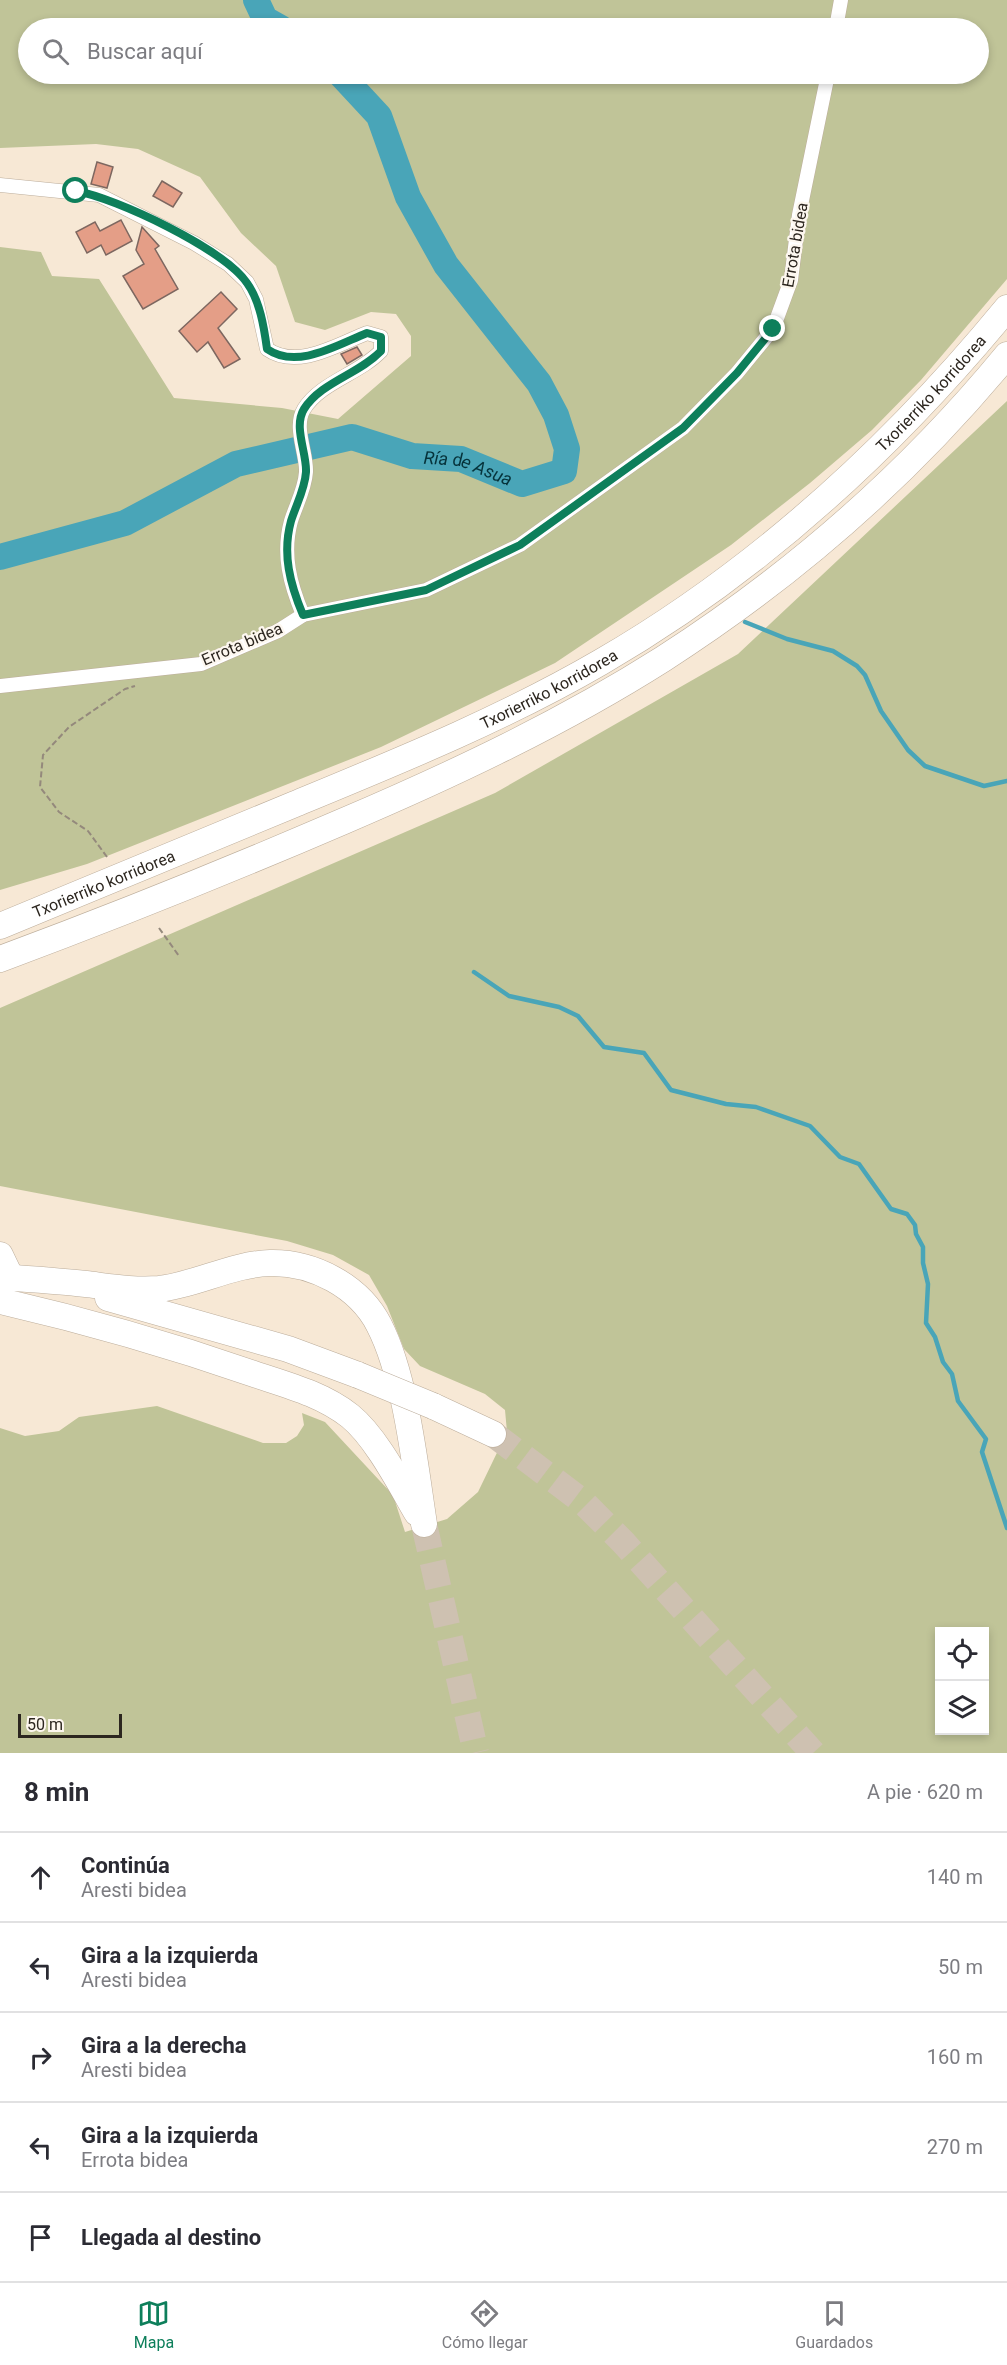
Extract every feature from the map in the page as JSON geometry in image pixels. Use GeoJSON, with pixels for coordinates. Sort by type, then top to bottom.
{"type":"FeatureCollection","features":[{"type":"Feature","properties":{"kind":"highway","name":"Txorierriko korridorea"},"geometry":{"type":"LineString","coordinates":[[0,926],[444,743],[558,686],[648,633],[736,571],[825,500],[933,394],[1007,308]]}},
{"type":"Feature","properties":{"kind":"highway","name":"Txorierriko korridorea"},"geometry":{"type":"LineString","coordinates":[[0,959],[226,872],[436,781],[573,712],[664,658],[799,560],[844,523],[919,453],[1007,355]]}},
{"type":"Feature","properties":{"kind":"highway"},"geometry":{"type":"LineString","coordinates":[[0,910],[57,903]]}},
{"type":"Feature","properties":{"kind":"highway"},"geometry":{"type":"LineString","coordinates":[[0,976],[101,922]]}},
{"type":"Feature","properties":{"kind":"highway"},"geometry":{"type":"LineString","coordinates":[[0,1255],[3,1288]]}},
{"type":"Feature","properties":{"kind":"highway"},"geometry":{"type":"LineString","coordinates":[[270,1263],[301,1267],[330,1277],[357,1296],[380,1326],[394,1365],[410,1435],[424,1524],[384,1457],[351,1417],[317,1395],[185,1350],[96,1323],[3,1288],[161,1289],[270,1263]]}},
{"type":"Feature","properties":{"kind":"highway"},"geometry":{"type":"LineString","coordinates":[[3,1288],[110,1299],[288,1349],[433,1406],[493,1434]]}},
{"type":"Feature","properties":{"kind":"street"},"geometry":{"type":"LineString","coordinates":[[838,18],[841,0]]}},
{"type":"Feature","properties":{"kind":"street","name":"Errota bidea"},"geometry":{"type":"LineString","coordinates":[[0,686],[201,664],[278,631],[303,615],[426,590],[520,545],[683,428],[737,373],[773,329],[792,280],[799,215],[826,84]]}},
{"type":"Feature","properties":{"kind":"street"},"geometry":{"type":"LineString","coordinates":[[0,185],[99,195],[133,210],[220,259],[247,282],[256,299],[267,349],[277,356],[311,356],[367,333],[381,337],[381,351],[371,362],[319,393],[303,410],[300,427],[306,473],[291,522],[287,556],[291,586],[303,615]]}},
{"type":"Feature","properties":{"kind":"path"},"geometry":{"type":"LineString","coordinates":[[107,857],[88,831],[58,812],[40,787],[43,755],[69,727],[125,689],[136,686]]}},
{"type":"Feature","properties":{"kind":"path"},"geometry":{"type":"LineString","coordinates":[[159,928],[179,956]]}},
{"type":"Feature","properties":{"kind":"green space"},"geometry":{"type":"Polygon","coordinates":[[[0,0],[1007,0],[1007,279],[921,380],[872,430],[810,483],[731,545],[555,663],[381,747],[87,864],[0,890],[0,247],[41,252],[52,276],[99,279],[174,398],[282,408],[338,419],[411,356],[411,336],[396,314],[371,312],[325,330],[295,322],[276,266],[241,233],[200,177],[138,149],[96,144],[0,148],[0,0]]]}},
{"type":"Feature","properties":{"kind":"green space"},"geometry":{"type":"Polygon","coordinates":[[[1007,401],[1007,1753],[0,1753],[0,1428],[25,1436],[59,1431],[79,1417],[157,1406],[263,1443],[286,1443],[297,1436],[304,1425],[302,1413],[325,1422],[393,1495],[405,1532],[447,1519],[478,1492],[507,1432],[505,1410],[485,1394],[420,1366],[404,1349],[387,1306],[369,1275],[333,1255],[287,1241],[0,1186],[0,1008],[495,793],[738,654],[1007,401]]]}},
{"type":"Feature","properties":{"kind":"building"},"geometry":{"type":"Polygon","coordinates":[[[97,162],[113,167],[107,188],[91,184],[97,162]]]}},
{"type":"Feature","properties":{"kind":"building"},"geometry":{"type":"Polygon","coordinates":[[[162,181],[182,193],[173,207],[153,196],[162,181]]]}},
{"type":"Feature","properties":{"kind":"building"},"geometry":{"type":"Polygon","coordinates":[[[121,220],[132,241],[106,255],[101,245],[87,253],[76,232],[95,222],[100,231],[121,220]]]}},
{"type":"Feature","properties":{"kind":"building"},"geometry":{"type":"Polygon","coordinates":[[[142,227],[159,246],[155,249],[178,289],[143,309],[123,276],[144,264],[136,250],[142,227]]]}},
{"type":"Feature","properties":{"kind":"building"},"geometry":{"type":"Polygon","coordinates":[[[221,292],[237,309],[218,328],[240,359],[224,368],[208,342],[197,352],[179,331],[221,292]]]}},
{"type":"Feature","properties":{"kind":"building"},"geometry":{"type":"Polygon","coordinates":[[[357,347],[362,355],[347,364],[341,354],[357,347]]]}},
{"type":"Feature","properties":{"kind":"waterway","name":"Ría de Asua"},"geometry":{"type":"LineString","coordinates":[[256,0],[265,18]]}},
{"type":"Feature","properties":{"kind":"waterway","name":"Ría de Asua"},"geometry":{"type":"LineString","coordinates":[[0,557],[125,523],[236,464],[352,437],[412,456],[461,459],[522,484],[564,471],[567,449],[556,415],[539,383],[446,265],[408,197],[379,116],[349,84]]}},
{"type":"Feature","properties":{"kind":"waterway"},"geometry":{"type":"LineString","coordinates":[[745,622],[787,639],[833,651],[857,666],[865,675],[881,711],[908,750],[925,766],[984,786],[1007,781]]}},
{"type":"Feature","properties":{"kind":"waterway"},"geometry":{"type":"LineString","coordinates":[[474,972],[509,996],[559,1007],[578,1016],[604,1047],[644,1053],[671,1090],[726,1104],[756,1107],[810,1126],[840,1157],[859,1164],[891,1209],[907,1214],[915,1225],[916,1234],[923,1247],[923,1263],[928,1284],[926,1323],[935,1337],[943,1362],[952,1374],[958,1401],[986,1439],[982,1452],[1007,1528]]}},
{"type":"Feature","properties":{"kind":"tunnel"},"geometry":{"type":"LineString","coordinates":[[493,1434],[582,1501],[623,1542],[813,1753]]}},
{"type":"Feature","properties":{"kind":"tunnel"},"geometry":{"type":"LineString","coordinates":[[424,1524],[476,1753]]}},
{"type":"Feature","properties":{"kind":"route"},"geometry":{"type":"LineString","coordinates":[[76,191],[99,195],[133,210],[228,264],[247,282],[256,299],[267,349],[277,356],[311,356],[367,333],[381,337],[381,351],[371,362],[319,393],[303,410],[300,427],[306,473],[291,522],[287,556],[291,586],[303,615],[426,590],[520,545],[683,428],[737,373],[773,329]]}}]}
